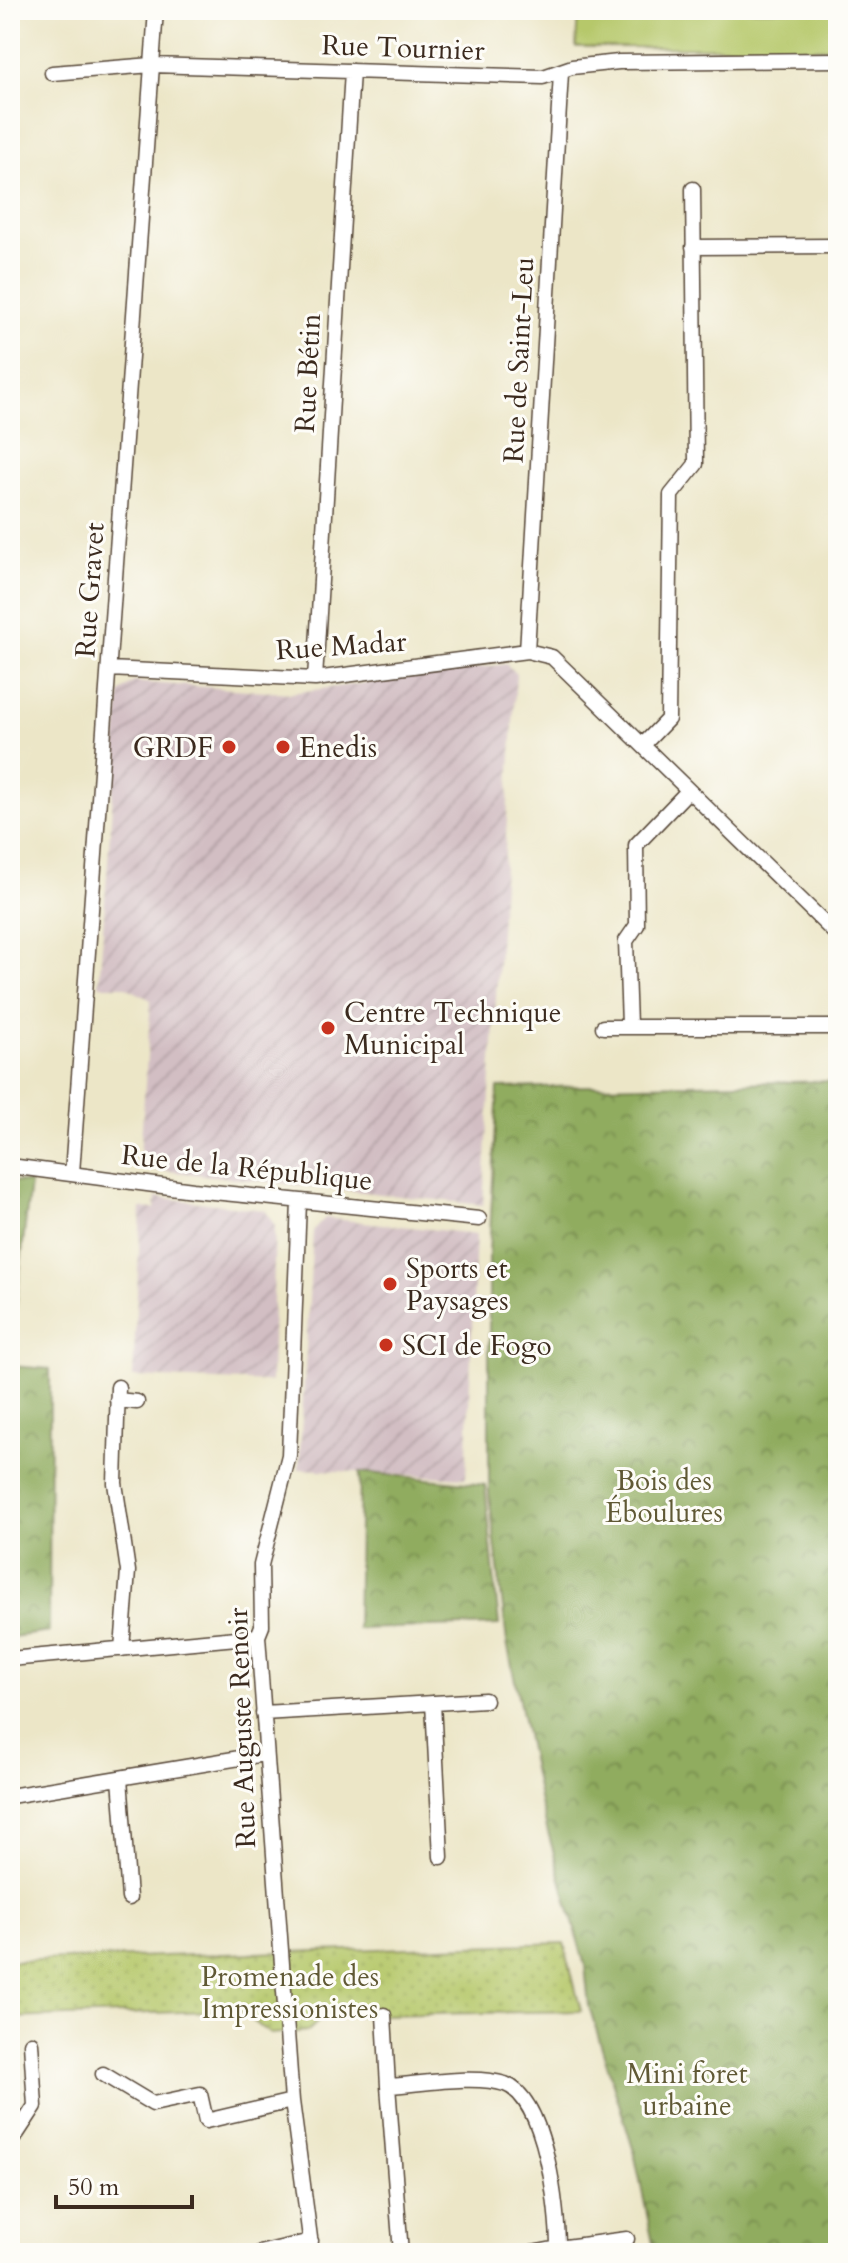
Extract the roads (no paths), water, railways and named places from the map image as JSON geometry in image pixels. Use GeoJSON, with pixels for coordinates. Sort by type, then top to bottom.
{"type":"FeatureCollection","features":[{"type":"Feature","properties":{"kind":"street","name":"Rue Gravet"},"geometry":{"type":"LineString","coordinates":[[72,1173],[156,10]]}},
{"type":"Feature","properties":{"kind":"street","name":"Rue Tournier"},"geometry":{"type":"LineString","coordinates":[[52,73],[152,65],[543,77],[572,67],[619,62],[838,60]]}},
{"type":"Feature","properties":{"kind":"street","name":"Rue Bétin"},"geometry":{"type":"LineString","coordinates":[[315,679],[352,71]]}},
{"type":"Feature","properties":{"kind":"street","name":"Rue de Saint-Leu"},"geometry":{"type":"LineString","coordinates":[[527,651],[561,73]]}},
{"type":"Feature","properties":{"kind":"street"},"geometry":{"type":"LineString","coordinates":[[643,745],[668,719],[671,495],[696,464],[693,189]]}},
{"type":"Feature","properties":{"kind":"street"},"geometry":{"type":"LineString","coordinates":[[693,247],[838,246]]}},
{"type":"Feature","properties":{"kind":"street","name":"Rue Madar"},"geometry":{"type":"LineString","coordinates":[[109,669],[315,679],[527,651]]}},
{"type":"Feature","properties":{"kind":"street"},"geometry":{"type":"LineString","coordinates":[[527,651],[552,657],[838,936]]}},
{"type":"Feature","properties":{"kind":"street"},"geometry":{"type":"LineString","coordinates":[[629,1025],[626,941],[637,925],[636,845],[687,792]]}},
{"type":"Feature","properties":{"kind":"street"},"geometry":{"type":"LineString","coordinates":[[603,1027],[838,1027]]}},
{"type":"Feature","properties":{"kind":"street","name":"Rue de la République"},"geometry":{"type":"LineString","coordinates":[[10,1166],[299,1202],[479,1219]]}},
{"type":"Feature","properties":{"kind":"street","name":"Rue Auguste Renoir"},"geometry":{"type":"LineString","coordinates":[[299,1202],[289,1455],[261,1565],[262,1626],[258,1636],[264,1754],[292,2101],[304,2209],[312,2247]]}},
{"type":"Feature","properties":{"kind":"street"},"geometry":{"type":"LineString","coordinates":[[122,1649],[128,1571],[115,1483],[118,1394],[137,1402]]}},
{"type":"Feature","properties":{"kind":"street"},"geometry":{"type":"LineString","coordinates":[[10,1659],[258,1636]]}},
{"type":"Feature","properties":{"kind":"street"},"geometry":{"type":"LineString","coordinates":[[263,1713],[485,1700]]}},
{"type":"Feature","properties":{"kind":"street"},"geometry":{"type":"LineString","coordinates":[[433,1703],[441,1857]]}},
{"type":"Feature","properties":{"kind":"street"},"geometry":{"type":"LineString","coordinates":[[10,1796],[264,1754]]}},
{"type":"Feature","properties":{"kind":"street"},"geometry":{"type":"LineString","coordinates":[[120,1778],[129,1898]]}},
{"type":"Feature","properties":{"kind":"street"},"geometry":{"type":"LineString","coordinates":[[384,2015],[401,2253]]}},
{"type":"Feature","properties":{"kind":"street"},"geometry":{"type":"LineString","coordinates":[[10,2144],[35,2106],[31,2043]]}},
{"type":"Feature","properties":{"kind":"street"},"geometry":{"type":"LineString","coordinates":[[103,2074],[153,2104],[200,2094],[206,2121],[292,2101]]}},
{"type":"Feature","properties":{"kind":"street"},"geometry":{"type":"LineString","coordinates":[[388,2086],[490,2080],[517,2089],[530,2108],[557,2198],[558,2248]]}},
{"type":"Feature","properties":{"kind":"street"},"geometry":{"type":"LineString","coordinates":[[532,2253],[627,2239]]}},
{"type":"Feature","properties":{"kind":"street"},"geometry":{"type":"LineString","coordinates":[[259,2253],[312,2247]]}},
{"type":"Feature","properties":{"kind":"place","name":"GRDF"},"geometry":{"type":"Point","coordinates":[229,747]}},
{"type":"Feature","properties":{"kind":"place","name":"Enedis"},"geometry":{"type":"Point","coordinates":[283,747]}},
{"type":"Feature","properties":{"kind":"place","name":"Centre Technique Municipal"},"geometry":{"type":"Point","coordinates":[328,1028]}},
{"type":"Feature","properties":{"kind":"place","name":"Sports et Paysages"},"geometry":{"type":"Point","coordinates":[390,1284]}},
{"type":"Feature","properties":{"kind":"place","name":"SCI de Fogo"},"geometry":{"type":"Point","coordinates":[386,1345]}},
{"type":"Feature","properties":{"kind":"park label","name":"Bois des Éboulures"},"geometry":{"type":"Point","coordinates":[664,1496]}},
{"type":"Feature","properties":{"kind":"park label","name":"Promenade des Impressionistes"},"geometry":{"type":"Point","coordinates":[290,1992]}},
{"type":"Feature","properties":{"kind":"park label","name":"Mini foret urbaine"},"geometry":{"type":"Point","coordinates":[687,2089]}}]}
